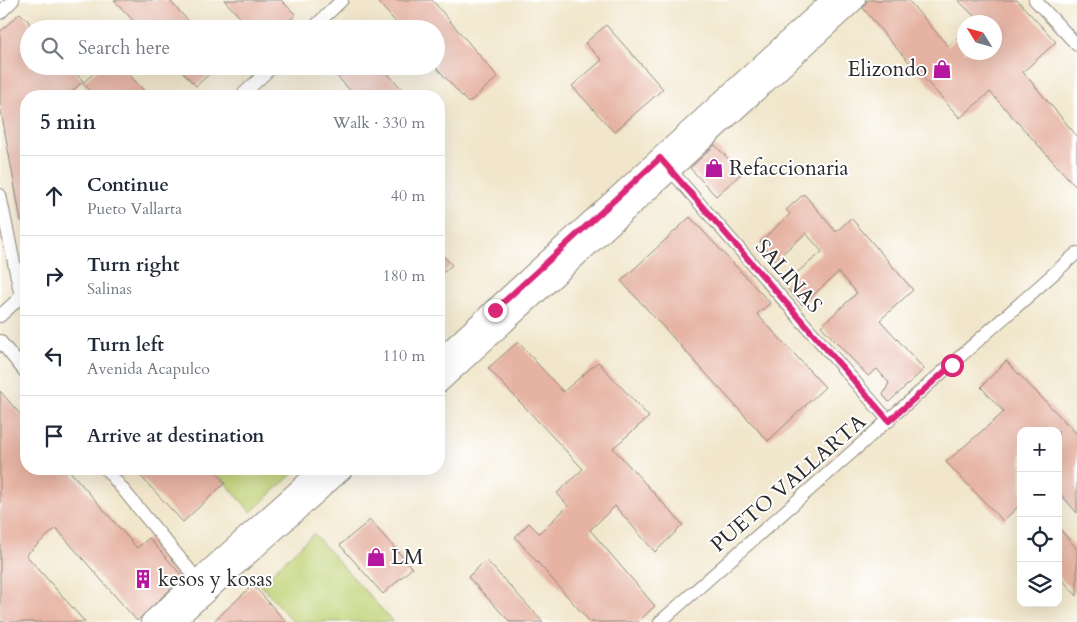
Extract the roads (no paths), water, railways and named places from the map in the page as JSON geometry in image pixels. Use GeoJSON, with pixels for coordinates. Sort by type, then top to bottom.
{"type":"FeatureCollection","features":[{"type":"Feature","properties":{"kind":"main road"},"geometry":{"type":"LineString","coordinates":[[445,377],[832,0]]}},
{"type":"Feature","properties":{"kind":"main road"},"geometry":{"type":"LineString","coordinates":[[445,352],[855,0]]}},
{"type":"Feature","properties":{"kind":"main road"},"geometry":{"type":"LineString","coordinates":[[150,622],[315,475]]}},
{"type":"Feature","properties":{"kind":"main road"},"geometry":{"type":"LineString","coordinates":[[173,622],[336,475]]}},
{"type":"Feature","properties":{"kind":"street"},"geometry":{"type":"LineString","coordinates":[[0,13],[13,0]]}},
{"type":"Feature","properties":{"kind":"street"},"geometry":{"type":"LineString","coordinates":[[321,20],[342,0]]}},
{"type":"Feature","properties":{"kind":"street"},"geometry":{"type":"LineString","coordinates":[[1036,0],[1077,45]]}},
{"type":"Feature","properties":{"kind":"street"},"geometry":{"type":"LineString","coordinates":[[247,90],[263,75]]}},
{"type":"Feature","properties":{"kind":"street","name":"SALINAS"},"geometry":{"type":"LineString","coordinates":[[665,164],[889,421]]}},
{"type":"Feature","properties":{"kind":"street"},"geometry":{"type":"LineString","coordinates":[[0,195],[20,278]]}},
{"type":"Feature","properties":{"kind":"street","name":"PUETO VALLARTA"},"geometry":{"type":"LineString","coordinates":[[660,622],[1077,253]]}},
{"type":"Feature","properties":{"kind":"street"},"geometry":{"type":"LineString","coordinates":[[0,316],[20,298]]}},
{"type":"Feature","properties":{"kind":"street"},"geometry":{"type":"LineString","coordinates":[[0,341],[20,366]]}},
{"type":"Feature","properties":{"kind":"street"},"geometry":{"type":"LineString","coordinates":[[111,475],[198,580]]}},
{"type":"Feature","properties":{"kind":"place","name":"Elizondo"},"geometry":{"type":"Point","coordinates":[942,69]}},
{"type":"Feature","properties":{"kind":"place","name":"Refaccionaria"},"geometry":{"type":"Point","coordinates":[714,168]}},
{"type":"Feature","properties":{"kind":"place","name":"LM"},"geometry":{"type":"Point","coordinates":[376,557]}},
{"type":"Feature","properties":{"kind":"place","name":"kesos y kosas"},"geometry":{"type":"Point","coordinates":[143,579]}}]}
